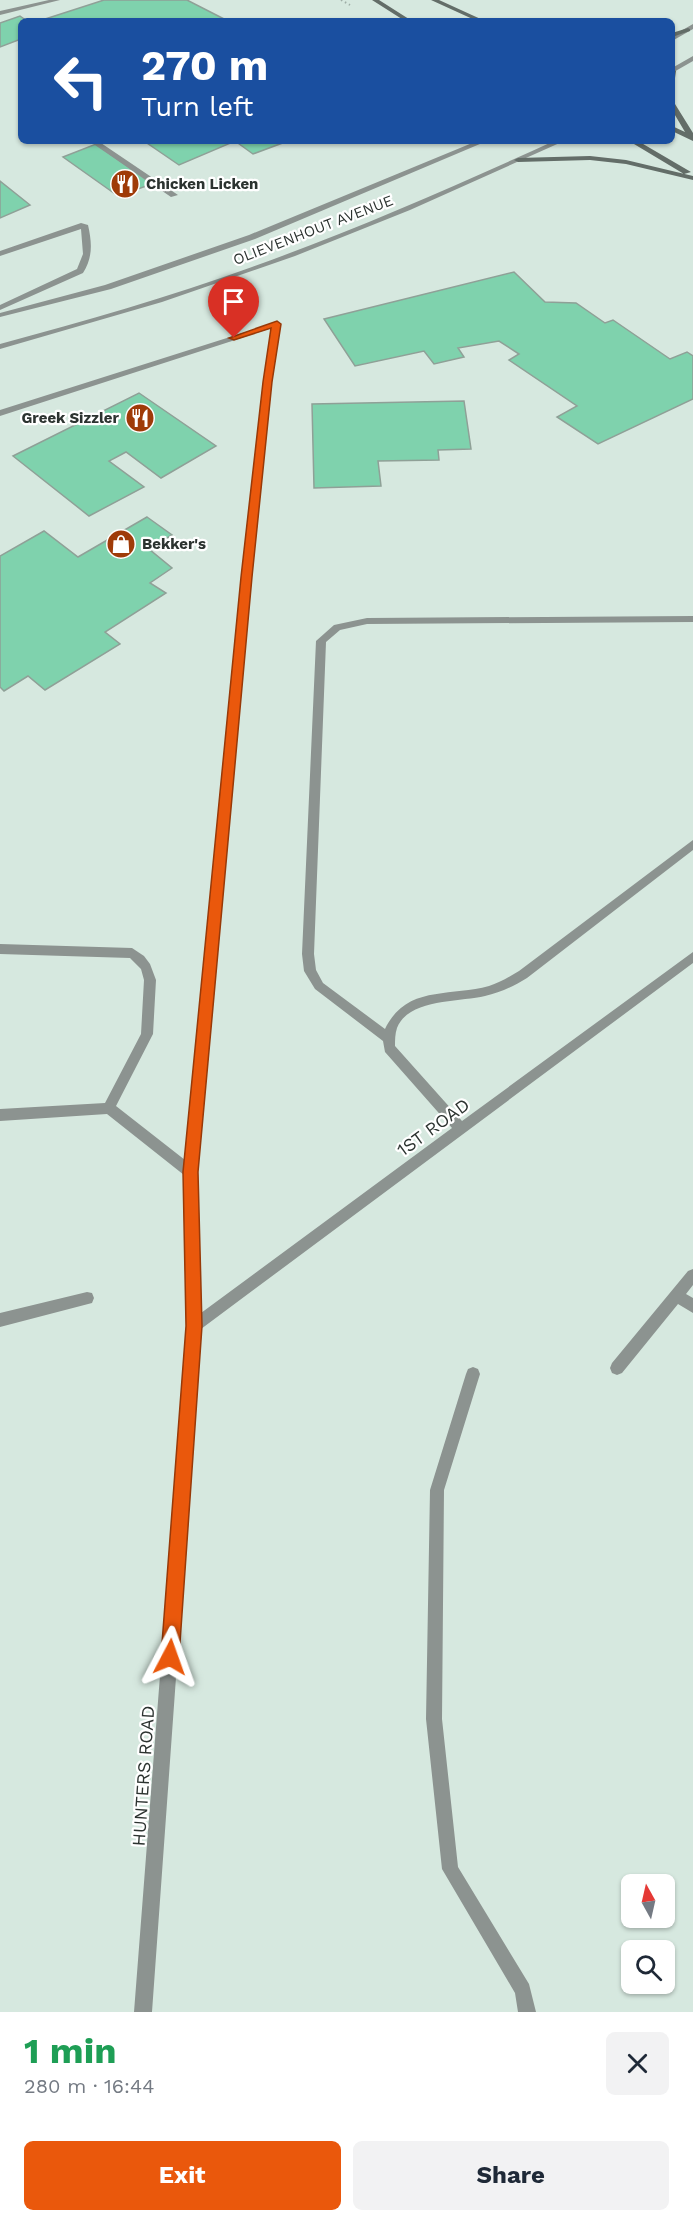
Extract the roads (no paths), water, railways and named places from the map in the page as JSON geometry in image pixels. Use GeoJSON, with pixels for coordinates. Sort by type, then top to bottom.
{"type":"FeatureCollection","features":[{"type":"Feature","properties":{"kind":"main road"},"geometry":{"type":"LineString","coordinates":[[375,0],[404,18]]}},
{"type":"Feature","properties":{"kind":"main road"},"geometry":{"type":"LineString","coordinates":[[427,0],[460,18]]}},
{"type":"Feature","properties":{"kind":"main road"},"geometry":{"type":"LineString","coordinates":[[434,0],[475,18]]}},
{"type":"Feature","properties":{"kind":"main road"},"geometry":{"type":"LineString","coordinates":[[675,33],[691,28]]}},
{"type":"Feature","properties":{"kind":"main road"},"geometry":{"type":"LineString","coordinates":[[675,110],[693,139]]}},
{"type":"Feature","properties":{"kind":"main road"},"geometry":{"type":"LineString","coordinates":[[675,130],[693,139]]}},
{"type":"Feature","properties":{"kind":"main road"},"geometry":{"type":"LineString","coordinates":[[638,144],[693,177]]}},
{"type":"Feature","properties":{"kind":"main road"},"geometry":{"type":"LineString","coordinates":[[518,160],[602,159],[693,177]]}},
{"type":"Feature","properties":{"kind":"street"},"geometry":{"type":"LineString","coordinates":[[0,13],[57,0]]}},
{"type":"Feature","properties":{"kind":"street"},"geometry":{"type":"LineString","coordinates":[[675,37],[691,28]]}},
{"type":"Feature","properties":{"kind":"street"},"geometry":{"type":"LineString","coordinates":[[675,69],[693,58]]}},
{"type":"Feature","properties":{"kind":"street"},"geometry":{"type":"LineString","coordinates":[[98,144],[174,195]]}},
{"type":"Feature","properties":{"kind":"street","name":"OLIEVENHOUT AVENUE"},"geometry":{"type":"LineString","coordinates":[[0,315],[108,287],[252,237],[476,144]]}},
{"type":"Feature","properties":{"kind":"street","name":"OLIEVENHOUT AVENUE"},"geometry":{"type":"LineString","coordinates":[[0,347],[104,318],[253,269],[484,177],[553,144]]}},
{"type":"Feature","properties":{"kind":"street"},"geometry":{"type":"LineString","coordinates":[[0,254],[84,225],[89,247],[88,260],[80,271],[0,308]]}},
{"type":"Feature","properties":{"kind":"street","name":"HUNTERS ROAD"},"geometry":{"type":"LineString","coordinates":[[0,413],[277,324],[268,382],[247,577],[190,1172],[194,1326],[143,2012]]}},
{"type":"Feature","properties":{"kind":"street"},"geometry":{"type":"LineString","coordinates":[[388,1038],[319,986],[310,971],[308,954],[321,641],[337,627],[367,621],[693,620]]}},
{"type":"Feature","properties":{"kind":"street"},"geometry":{"type":"LineString","coordinates":[[461,1129],[389,1048],[388,1038],[395,1019],[411,1004],[441,997],[484,992],[528,971],[693,844]]}},
{"type":"Feature","properties":{"kind":"street"},"geometry":{"type":"LineString","coordinates":[[0,949],[132,953],[146,967],[150,980],[147,1034],[109,1108]]}},
{"type":"Feature","properties":{"kind":"street","name":"1ST ROAD"},"geometry":{"type":"LineString","coordinates":[[194,1326],[693,957]]}},
{"type":"Feature","properties":{"kind":"street"},"geometry":{"type":"LineString","coordinates":[[0,1115],[109,1108],[190,1172]]}},
{"type":"Feature","properties":{"kind":"street"},"geometry":{"type":"LineString","coordinates":[[617,1368],[693,1275]]}},
{"type":"Feature","properties":{"kind":"street"},"geometry":{"type":"LineString","coordinates":[[677,1294],[693,1306]]}},
{"type":"Feature","properties":{"kind":"street"},"geometry":{"type":"LineString","coordinates":[[0,1320],[87,1298]]}},
{"type":"Feature","properties":{"kind":"street"},"geometry":{"type":"LineString","coordinates":[[473,1374],[437,1490],[434,1719],[450,1869],[523,1990],[527,2012]]}},
{"type":"Feature","properties":{"kind":"place","name":"Chicken Licken"},"geometry":{"type":"Point","coordinates":[125,184]}},
{"type":"Feature","properties":{"kind":"place","name":"Greek Sizzler"},"geometry":{"type":"Point","coordinates":[140,418]}},
{"type":"Feature","properties":{"kind":"place","name":"Bekker's"},"geometry":{"type":"Point","coordinates":[121,544]}}]}
